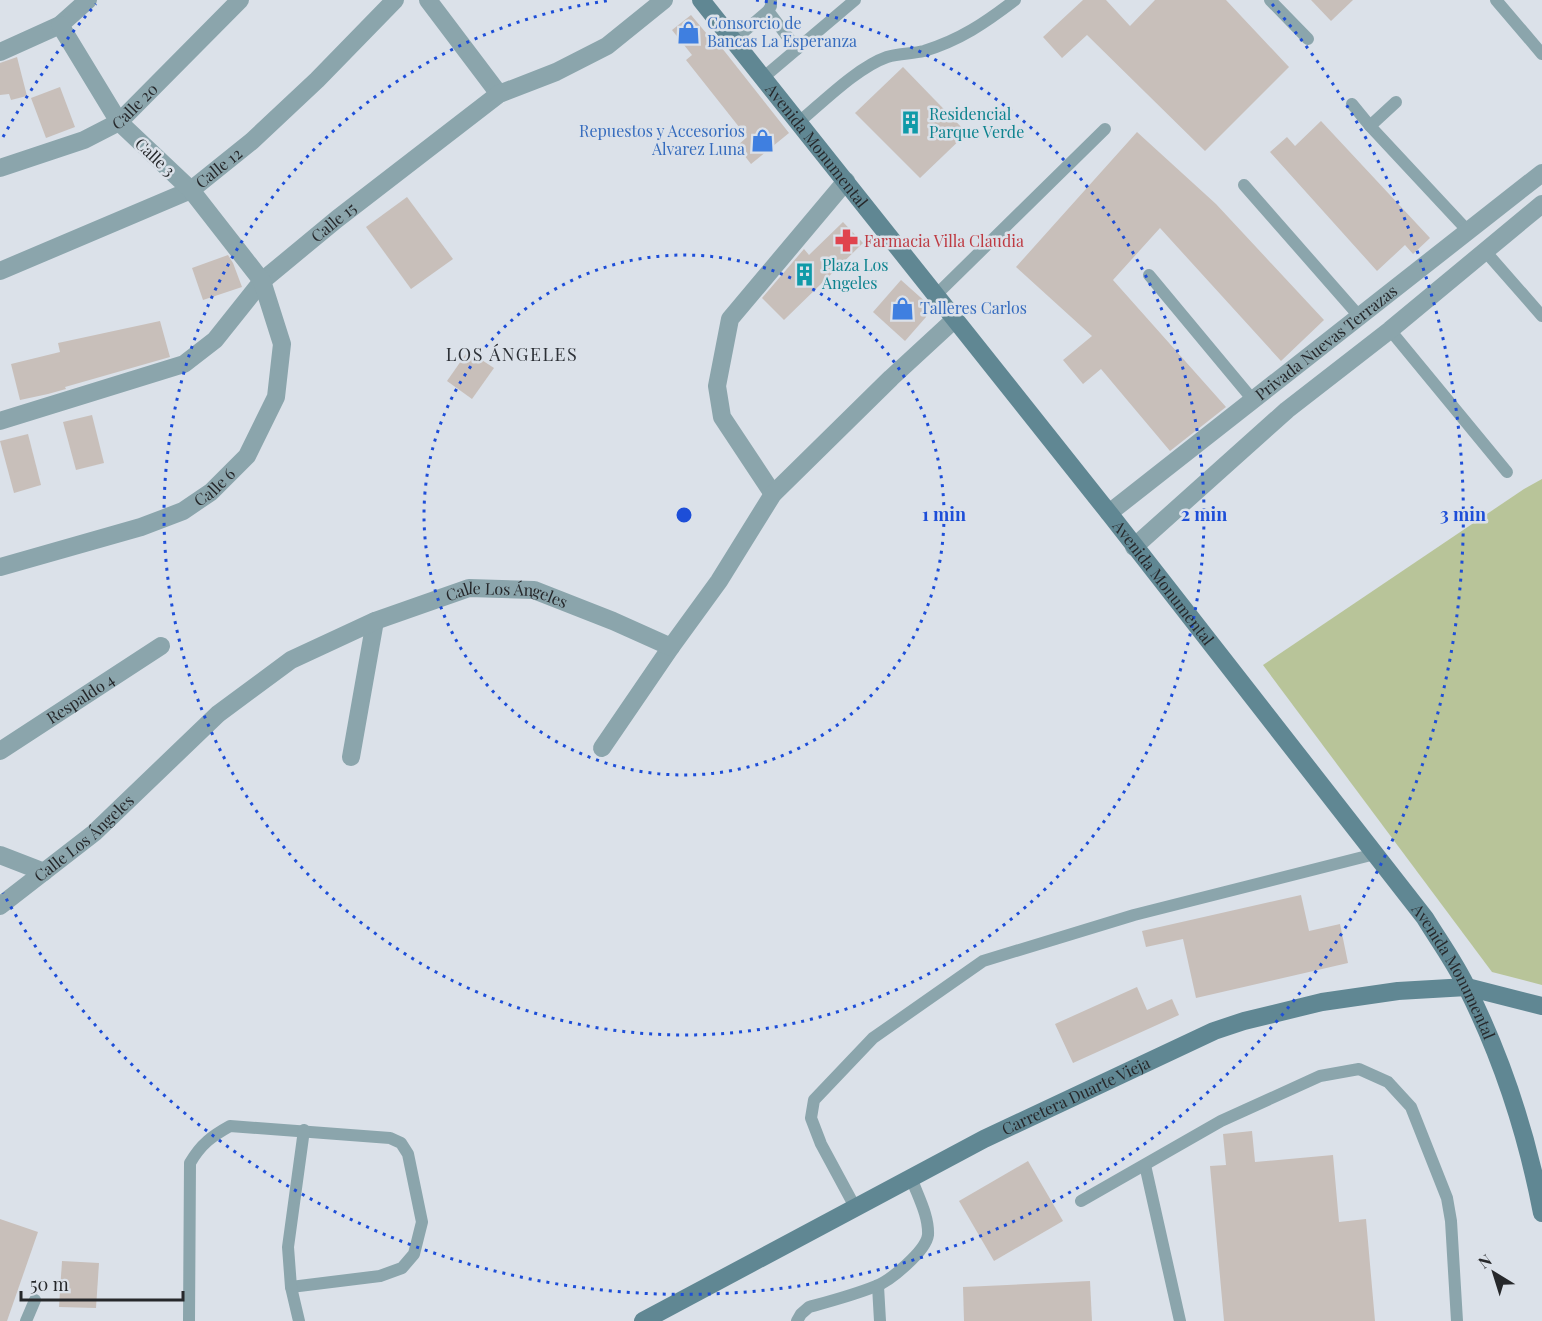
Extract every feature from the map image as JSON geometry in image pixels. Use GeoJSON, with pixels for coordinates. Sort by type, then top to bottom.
{"type":"FeatureCollection","features":[{"type":"Feature","properties":{"kind":"main road","name":"Avenida Monumental"},"geometry":{"type":"LineString","coordinates":[[701,0],[1109,513],[1134,548],[1425,918],[1467,987],[1506,1077],[1532,1164],[1542,1213]]}},
{"type":"Feature","properties":{"kind":"main road","name":"Carretera Duarte Vieja"},"geometry":{"type":"LineString","coordinates":[[643,1321],[984,1139],[1214,1031],[1244,1021],[1322,1002],[1398,991],[1467,987],[1542,1006]]}},
{"type":"Feature","properties":{"kind":"street","name":"Calle 20"},"geometry":{"type":"LineString","coordinates":[[0,168],[84,140],[119,123],[240,0]]}},
{"type":"Feature","properties":{"kind":"street","name":"Calle 12"},"geometry":{"type":"LineString","coordinates":[[0,271],[191,190],[252,141],[317,80],[395,0]]}},
{"type":"Feature","properties":{"kind":"street"},"geometry":{"type":"LineString","coordinates":[[428,0],[499,94]]}},
{"type":"Feature","properties":{"kind":"street","name":"Calle 15"},"geometry":{"type":"LineString","coordinates":[[0,420],[184,363],[215,340],[262,281],[337,219],[499,94],[556,72],[607,46],[664,0]]}},
{"type":"Feature","properties":{"kind":"street"},"geometry":{"type":"LineString","coordinates":[[0,52],[60,25],[85,1]]}},
{"type":"Feature","properties":{"kind":"street","name":"Calle 3"},"geometry":{"type":"LineString","coordinates":[[60,25],[119,123],[191,190],[262,281]]}},
{"type":"Feature","properties":{"kind":"street","name":"Privada Nuevas Terrazas"},"geometry":{"type":"LineString","coordinates":[[1109,513],[1542,173]]}},
{"type":"Feature","properties":{"kind":"street"},"geometry":{"type":"LineString","coordinates":[[773,494],[722,417],[717,386],[730,319],[846,181]]}},
{"type":"Feature","properties":{"kind":"street","name":"Privada Nuevas Terrazas"},"geometry":{"type":"LineString","coordinates":[[1134,548],[1287,410],[1389,330],[1542,204]]}},
{"type":"Feature","properties":{"kind":"street","name":"Calle 6"},"geometry":{"type":"LineString","coordinates":[[0,567],[141,527],[183,511],[211,492],[247,456],[276,397],[282,344],[262,281]]}},
{"type":"Feature","properties":{"kind":"street"},"geometry":{"type":"LineString","coordinates":[[602,748],[719,581],[773,494],[891,378],[955,319]]}},
{"type":"Feature","properties":{"kind":"street","name":"Calle Los Ángeles"},"geometry":{"type":"LineString","coordinates":[[0,906],[94,833],[218,714],[291,660],[375,621],[469,588],[534,590],[671,647]]}},
{"type":"Feature","properties":{"kind":"street"},"geometry":{"type":"LineString","coordinates":[[351,757],[375,621]]}},
{"type":"Feature","properties":{"kind":"street","name":"Respaldo 4"},"geometry":{"type":"LineString","coordinates":[[0,751],[161,646]]}},
{"type":"Feature","properties":{"kind":"street"},"geometry":{"type":"LineString","coordinates":[[0,855],[44,872]]}},
{"type":"Feature","properties":{"kind":"lane"},"geometry":{"type":"LineString","coordinates":[[764,77],[855,0]]}},
{"type":"Feature","properties":{"kind":"lane"},"geometry":{"type":"LineString","coordinates":[[799,122],[866,69],[888,57],[921,52],[953,41],[984,25],[1015,0]]}},
{"type":"Feature","properties":{"kind":"lane"},"geometry":{"type":"LineString","coordinates":[[1270,0],[1308,39]]}},
{"type":"Feature","properties":{"kind":"lane"},"geometry":{"type":"LineString","coordinates":[[1496,0],[1542,54]]}},
{"type":"Feature","properties":{"kind":"lane"},"geometry":{"type":"LineString","coordinates":[[734,40],[770,6],[797,49]]}},
{"type":"Feature","properties":{"kind":"lane"},"geometry":{"type":"LineString","coordinates":[[1370,126],[1396,102]]}},
{"type":"Feature","properties":{"kind":"lane"},"geometry":{"type":"LineString","coordinates":[[1352,105],[1467,230]]}},
{"type":"Feature","properties":{"kind":"lane"},"geometry":{"type":"LineString","coordinates":[[936,295],[1105,129]]}},
{"type":"Feature","properties":{"kind":"lane"},"geometry":{"type":"LineString","coordinates":[[1244,185],[1359,316]]}},
{"type":"Feature","properties":{"kind":"lane"},"geometry":{"type":"LineString","coordinates":[[1485,251],[1542,316]]}},
{"type":"Feature","properties":{"kind":"lane"},"geometry":{"type":"LineString","coordinates":[[1149,275],[1253,400]]}},
{"type":"Feature","properties":{"kind":"lane"},"geometry":{"type":"LineString","coordinates":[[1389,330],[1507,472]]}},
{"type":"Feature","properties":{"kind":"lane"},"geometry":{"type":"LineString","coordinates":[[855,1207],[811,1118],[814,1100],[873,1038],[983,961],[1134,915],[1375,854]]}},
{"type":"Feature","properties":{"kind":"lane"},"geometry":{"type":"LineString","coordinates":[[1081,1201],[1221,1122],[1320,1076],[1359,1068],[1388,1082],[1411,1107],[1447,1198],[1451,1221],[1457,1321]]}},
{"type":"Feature","properties":{"kind":"lane"},"geometry":{"type":"LineString","coordinates":[[189,1321],[190,1162],[209,1138],[230,1126],[390,1138],[401,1143],[408,1154],[422,1222],[414,1254],[402,1268],[380,1276],[291,1287]]}},
{"type":"Feature","properties":{"kind":"lane"},"geometry":{"type":"LineString","coordinates":[[298,1321],[291,1287],[288,1247],[304,1130]]}},
{"type":"Feature","properties":{"kind":"lane"},"geometry":{"type":"LineString","coordinates":[[1145,1164],[1180,1321]]}},
{"type":"Feature","properties":{"kind":"lane"},"geometry":{"type":"LineString","coordinates":[[797,1321],[809,1307],[878,1286],[923,1248],[928,1238],[927,1221],[911,1177]]}},
{"type":"Feature","properties":{"kind":"lane"},"geometry":{"type":"LineString","coordinates":[[878,1286],[880,1321]]}},
{"type":"Feature","properties":{"kind":"lane"},"geometry":{"type":"LineString","coordinates":[[26,1321],[35,1300]]}},
{"type":"Feature","properties":{"kind":"green space"},"geometry":{"type":"Polygon","coordinates":[[[1542,479],[1542,985],[1492,972],[1263,665],[1542,479]]]}},
{"type":"Feature","properties":{"kind":"building"},"geometry":{"type":"Polygon","coordinates":[[[1083,0],[1106,0],[1130,26],[1155,0],[1226,0],[1289,67],[1205,151],[1087,35],[1062,58],[1043,37],[1083,0]]]}},
{"type":"Feature","properties":{"kind":"building"},"geometry":{"type":"Polygon","coordinates":[[[1311,0],[1353,0],[1331,21],[1311,0]]]}},
{"type":"Feature","properties":{"kind":"building"},"geometry":{"type":"Polygon","coordinates":[[[691,15],[712,40],[714,38],[789,133],[751,164],[737,146],[747,137],[686,60],[692,55],[672,30],[691,15]]]}},
{"type":"Feature","properties":{"kind":"building"},"geometry":{"type":"Polygon","coordinates":[[[17,57],[27,96],[11,100],[9,94],[0,95],[0,63],[17,57]]]}},
{"type":"Feature","properties":{"kind":"building","name":"Residencial Parque Verde"},"geometry":{"type":"Polygon","coordinates":[[[903,67],[967,133],[920,178],[855,113],[903,67]]]}},
{"type":"Feature","properties":{"kind":"building"},"geometry":{"type":"Polygon","coordinates":[[[60,87],[75,127],[46,138],[31,98],[60,87]]]}},
{"type":"Feature","properties":{"kind":"building"},"geometry":{"type":"Polygon","coordinates":[[[1321,121],[1430,238],[1413,254],[1405,245],[1377,271],[1270,152],[1287,137],[1295,146],[1321,121]]]}},
{"type":"Feature","properties":{"kind":"building"},"geometry":{"type":"Polygon","coordinates":[[[1137,132],[1216,204],[1324,320],[1281,361],[1160,228],[1113,280],[1226,407],[1170,451],[1101,369],[1083,384],[1063,360],[1092,336],[1016,267],[1137,132]]]}},
{"type":"Feature","properties":{"kind":"building"},"geometry":{"type":"Polygon","coordinates":[[[407,197],[453,259],[411,289],[366,227],[407,197]]]}},
{"type":"Feature","properties":{"kind":"building","name":"Plaza Los Angeles"},"geometry":{"type":"Polygon","coordinates":[[[843,222],[863,243],[784,320],[762,298],[804,249],[809,255],[843,222]]]}},
{"type":"Feature","properties":{"kind":"building"},"geometry":{"type":"Polygon","coordinates":[[[228,255],[242,287],[203,300],[192,268],[228,255]]]}},
{"type":"Feature","properties":{"kind":"building","name":"Talleres Carlos"},"geometry":{"type":"Polygon","coordinates":[[[901,280],[929,305],[926,317],[905,341],[873,312],[901,280]]]}},
{"type":"Feature","properties":{"kind":"building"},"geometry":{"type":"Polygon","coordinates":[[[160,321],[170,357],[65,387],[66,389],[20,400],[11,364],[60,352],[58,343],[160,321]]]}},
{"type":"Feature","properties":{"kind":"building"},"geometry":{"type":"Polygon","coordinates":[[[468,351],[494,368],[472,399],[447,381],[468,351]]]}},
{"type":"Feature","properties":{"kind":"building"},"geometry":{"type":"Polygon","coordinates":[[[92,415],[104,463],[76,470],[63,422],[92,415]]]}},
{"type":"Feature","properties":{"kind":"building"},"geometry":{"type":"Polygon","coordinates":[[[28,434],[41,485],[14,493],[0,441],[28,434]]]}},
{"type":"Feature","properties":{"kind":"building"},"geometry":{"type":"Polygon","coordinates":[[[1301,895],[1309,931],[1340,924],[1348,963],[1196,998],[1183,939],[1146,947],[1142,931],[1301,895]]]}},
{"type":"Feature","properties":{"kind":"building"},"geometry":{"type":"Polygon","coordinates":[[[1137,987],[1147,1010],[1172,999],[1179,1015],[1073,1063],[1055,1024],[1137,987]]]}},
{"type":"Feature","properties":{"kind":"building"},"geometry":{"type":"Polygon","coordinates":[[[1252,1131],[1255,1162],[1333,1155],[1339,1222],[1366,1219],[1375,1321],[1224,1321],[1210,1166],[1226,1165],[1223,1134],[1252,1131]]]}},
{"type":"Feature","properties":{"kind":"building"},"geometry":{"type":"Polygon","coordinates":[[[1028,1161],[1063,1221],[994,1261],[959,1201],[1028,1161]]]}},
{"type":"Feature","properties":{"kind":"building"},"geometry":{"type":"Polygon","coordinates":[[[0,1219],[38,1232],[7,1321],[0,1321],[0,1219]]]}},
{"type":"Feature","properties":{"kind":"building"},"geometry":{"type":"Polygon","coordinates":[[[62,1261],[99,1263],[96,1308],[59,1307],[62,1261]]]}},
{"type":"Feature","properties":{"kind":"building"},"geometry":{"type":"Polygon","coordinates":[[[1090,1281],[1092,1321],[964,1321],[963,1287],[1090,1281]]]}},
{"type":"Feature","properties":{"kind":"place","name":"Consorcio de Bancas La Esperanza"},"geometry":{"type":"Point","coordinates":[689,32]}},
{"type":"Feature","properties":{"kind":"place","name":"Residencial Parque Verde"},"geometry":{"type":"Point","coordinates":[911,123]}},
{"type":"Feature","properties":{"kind":"place","name":"Repuestos y Accesorios Alvarez Luna"},"geometry":{"type":"Point","coordinates":[763,140]}},
{"type":"Feature","properties":{"kind":"place","name":"Farmacia Villa Claudia"},"geometry":{"type":"Point","coordinates":[846,241]}},
{"type":"Feature","properties":{"kind":"place","name":"Plaza Los Angeles"},"geometry":{"type":"Point","coordinates":[804,274]}},
{"type":"Feature","properties":{"kind":"place","name":"Talleres Carlos"},"geometry":{"type":"Point","coordinates":[902,308]}},
{"type":"Feature","properties":{"kind":"district","name":"LOS ÁNGELES"},"geometry":{"type":"Point","coordinates":[512,355]}}]}
